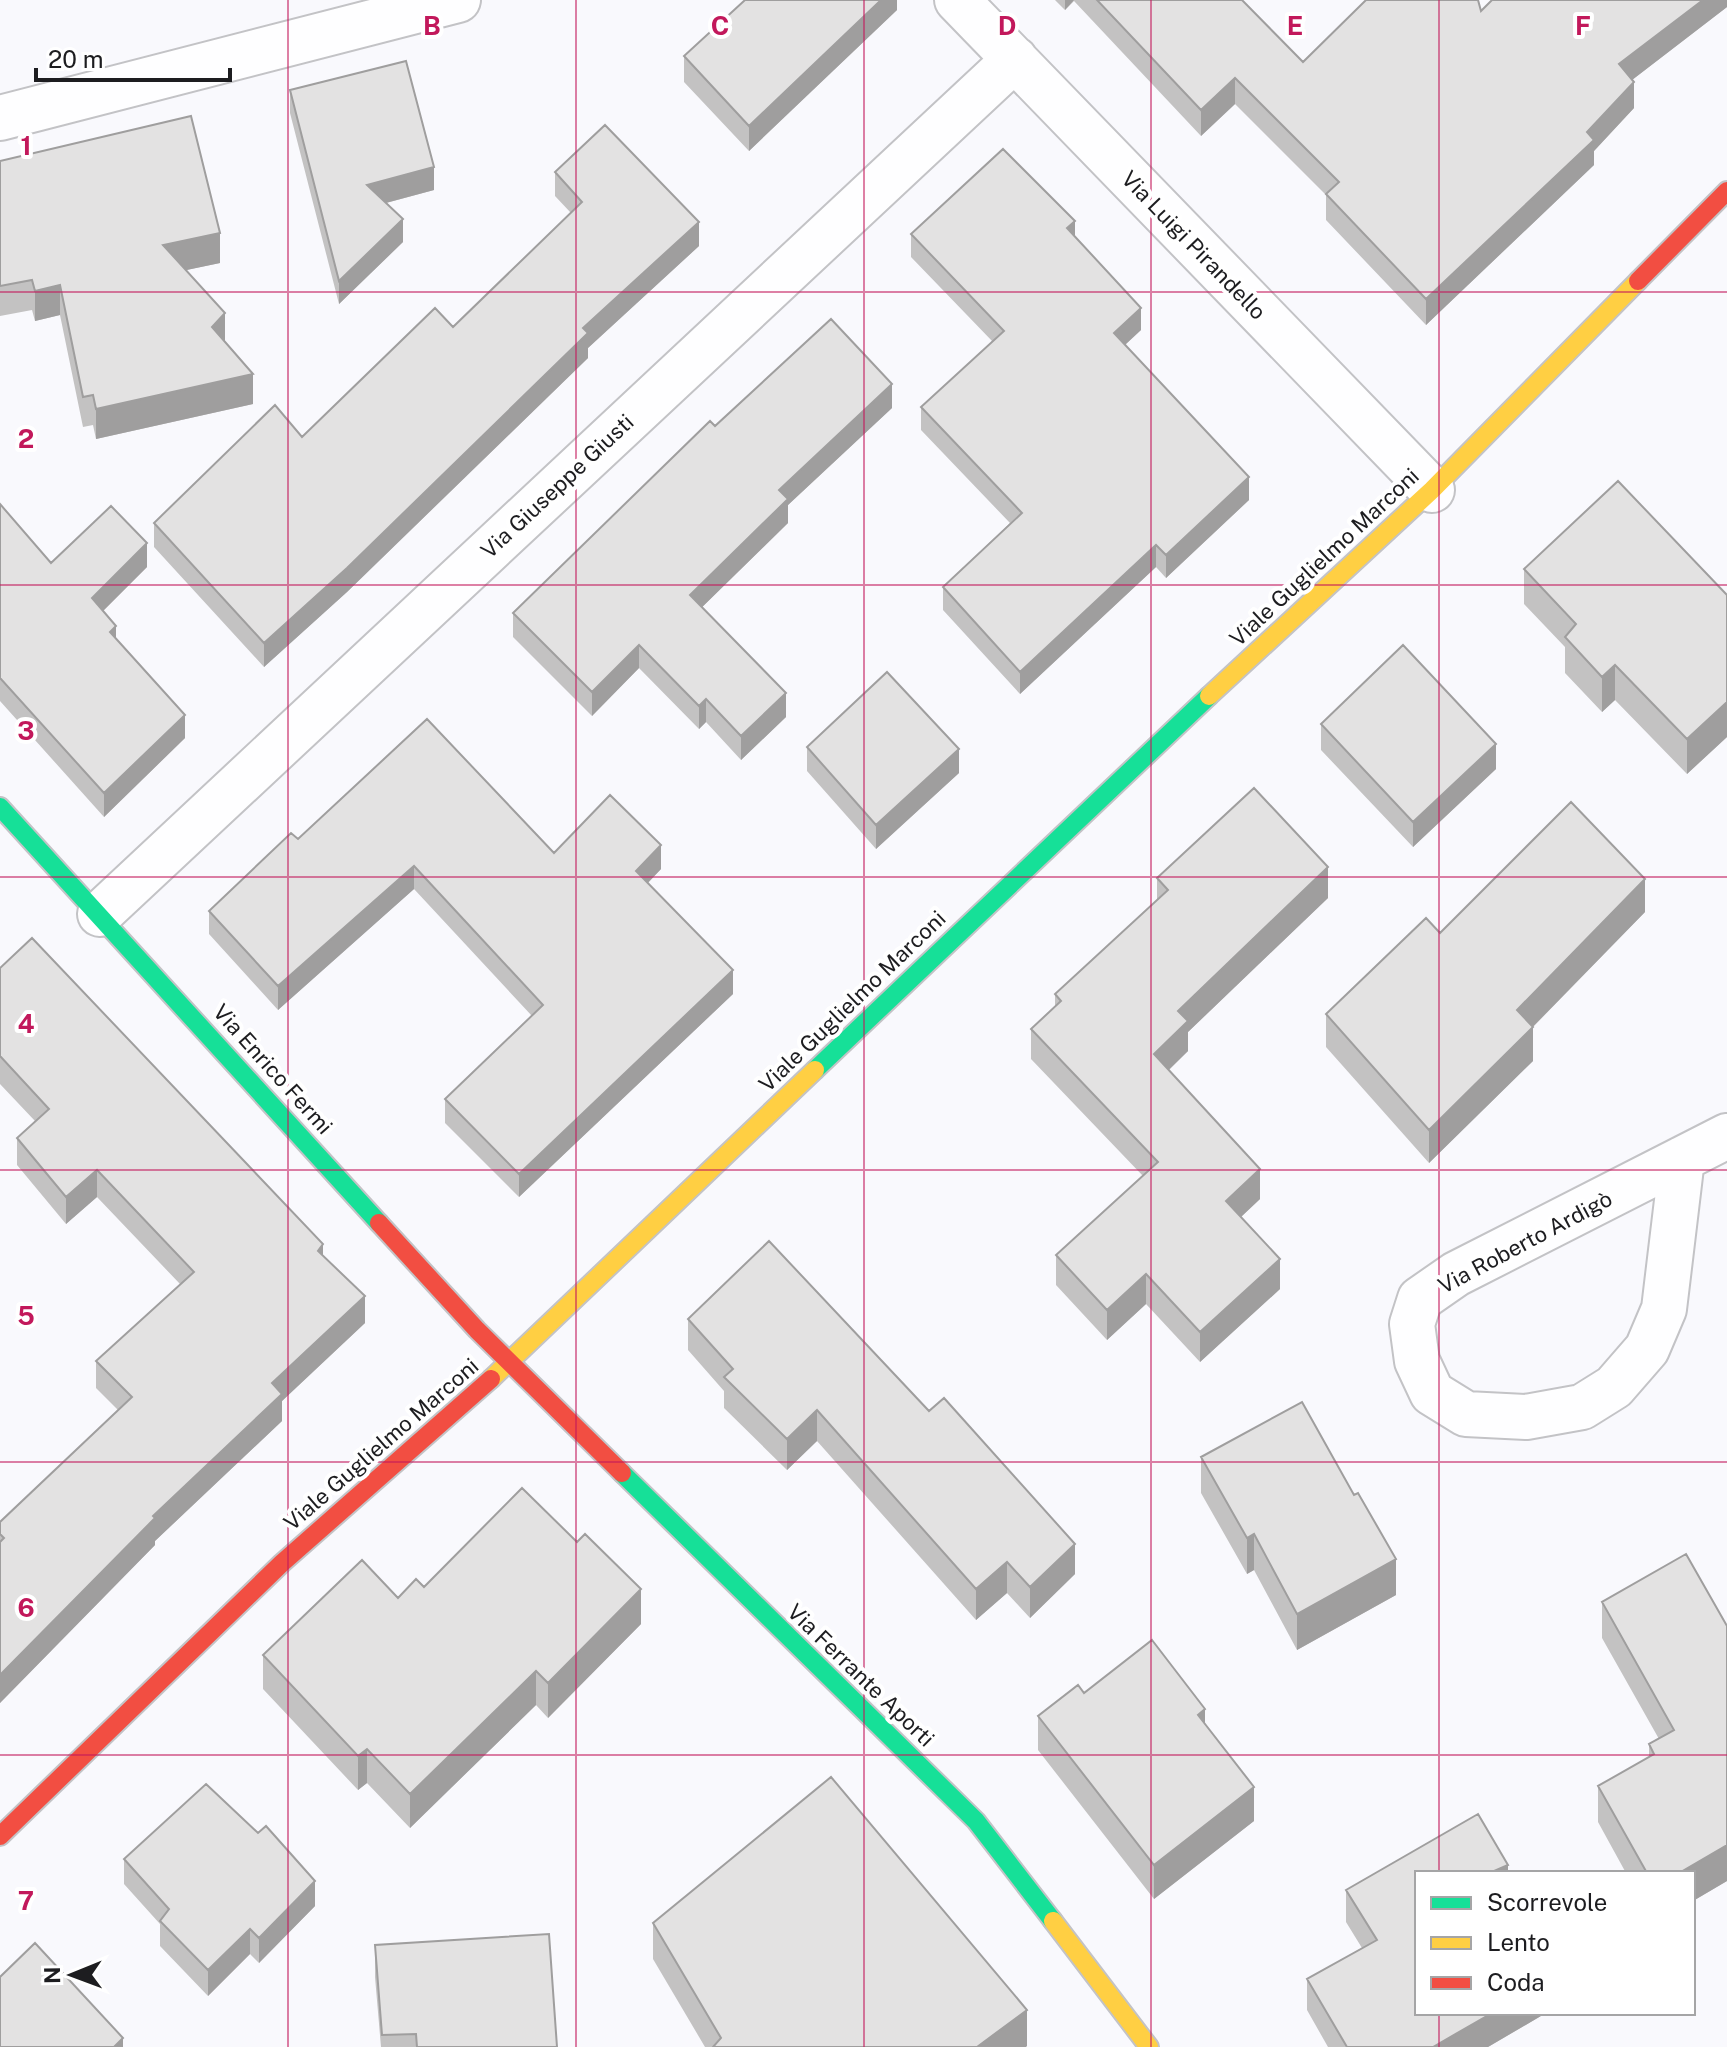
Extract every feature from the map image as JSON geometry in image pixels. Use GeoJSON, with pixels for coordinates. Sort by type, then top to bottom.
{"type":"FeatureCollection","features":[{"type":"Feature","properties":{"kind":"street"},"geometry":{"type":"LineString","coordinates":[[0,118],[458,0]]}},
{"type":"Feature","properties":{"kind":"street","name":"Via Luigi Pirandello"},"geometry":{"type":"LineString","coordinates":[[957,0],[1432,490]]}},
{"type":"Feature","properties":{"kind":"street","name":"Via Giuseppe Giusti"},"geometry":{"type":"LineString","coordinates":[[100,914],[1015,59]]}},
{"type":"Feature","properties":{"kind":"street","name":"Viale Guglielmo Marconi"},"geometry":{"type":"LineString","coordinates":[[0,1836],[282,1563],[510,1363],[1100,796],[1432,490],[1727,191]]}},
{"type":"Feature","properties":{"kind":"street","name":"Via Enrico Fermi"},"geometry":{"type":"LineString","coordinates":[[0,807],[510,1363]]}},
{"type":"Feature","properties":{"kind":"street","name":"Via Roberto Ardigò"},"geometry":{"type":"LineString","coordinates":[[1682,1159],[1664,1309],[1647,1349],[1614,1387],[1582,1407],[1526,1417],[1466,1414],[1432,1393],[1417,1361],[1412,1324],[1420,1299],[1456,1274],[1727,1136]]}},
{"type":"Feature","properties":{"kind":"street","name":"Via Ferrante Aporti"},"geometry":{"type":"LineString","coordinates":[[510,1363],[976,1821],[1148,2047]]}},
{"type":"Feature","properties":{"kind":"building"},"geometry":{"type":"Polygon","coordinates":[[[745,0],[881,0],[749,126],[684,56],[745,0]]]}},
{"type":"Feature","properties":{"kind":"building"},"geometry":{"type":"Polygon","coordinates":[[[1097,0],[1242,0],[1303,62],[1366,0],[1478,0],[1481,11],[1492,0],[1703,0],[1619,64],[1634,82],[1587,132],[1594,140],[1426,299],[1326,194],[1339,182],[1235,78],[1201,110],[1097,0]]]}},
{"type":"Feature","properties":{"kind":"building"},"geometry":{"type":"Polygon","coordinates":[[[406,61],[434,167],[367,185],[403,219],[339,281],[290,90],[406,61]]]}},
{"type":"Feature","properties":{"kind":"building"},"geometry":{"type":"Polygon","coordinates":[[[191,116],[220,233],[163,245],[225,313],[212,327],[253,374],[96,409],[93,395],[83,397],[60,285],[35,291],[32,280],[0,286],[0,161],[191,116]]]}},
{"type":"Feature","properties":{"kind":"building"},"geometry":{"type":"Polygon","coordinates":[[[605,125],[699,222],[583,328],[588,333],[347,568],[264,643],[154,523],[275,405],[302,437],[435,308],[453,327],[582,202],[555,172],[605,125]]]}},
{"type":"Feature","properties":{"kind":"building"},"geometry":{"type":"Polygon","coordinates":[[[1003,149],[1075,221],[1067,228],[1141,308],[1114,333],[1249,477],[1166,555],[1156,545],[1020,672],[943,587],[1022,513],[921,407],[1004,331],[911,234],[1003,149]]]}},
{"type":"Feature","properties":{"kind":"building"},"geometry":{"type":"Polygon","coordinates":[[[831,319],[892,384],[779,490],[788,499],[690,595],[786,693],[741,736],[706,699],[699,706],[639,645],[592,692],[513,613],[710,421],[715,426],[831,319]]]}},
{"type":"Feature","properties":{"kind":"building"},"geometry":{"type":"Polygon","coordinates":[[[1618,481],[1727,595],[1727,702],[1687,739],[1615,665],[1602,677],[1565,637],[1576,624],[1524,569],[1618,481]]]}},
{"type":"Feature","properties":{"kind":"building"},"geometry":{"type":"Polygon","coordinates":[[[0,504],[51,563],[111,506],[147,543],[92,598],[116,626],[110,632],[185,715],[104,793],[0,678],[0,504]]]}},
{"type":"Feature","properties":{"kind":"building"},"geometry":{"type":"Polygon","coordinates":[[[1403,645],[1496,744],[1413,822],[1321,724],[1403,645]]]}},
{"type":"Feature","properties":{"kind":"building"},"geometry":{"type":"Polygon","coordinates":[[[887,672],[959,749],[876,825],[807,747],[887,672]]]}},
{"type":"Feature","properties":{"kind":"building"},"geometry":{"type":"Polygon","coordinates":[[[427,719],[554,853],[610,795],[661,845],[636,871],[733,970],[519,1174],[445,1099],[543,1005],[414,866],[278,986],[209,911],[291,833],[298,839],[427,719]]]}},
{"type":"Feature","properties":{"kind":"building"},"geometry":{"type":"Polygon","coordinates":[[[1254,788],[1328,867],[1178,1011],[1188,1021],[1154,1054],[1260,1169],[1226,1201],[1280,1259],[1200,1332],[1146,1274],[1107,1310],[1056,1255],[1158,1162],[1031,1029],[1061,1001],[1055,994],[1168,890],[1157,878],[1254,788]]]}},
{"type":"Feature","properties":{"kind":"building"},"geometry":{"type":"Polygon","coordinates":[[[1571,802],[1645,879],[1517,1010],[1533,1027],[1429,1130],[1326,1014],[1426,918],[1440,933],[1571,802]]]}},
{"type":"Feature","properties":{"kind":"building"},"geometry":{"type":"Polygon","coordinates":[[[32,938],[323,1244],[318,1251],[365,1296],[272,1383],[282,1394],[153,1516],[155,1518],[0,1675],[0,1542],[4,1538],[0,1534],[0,1522],[132,1397],[96,1361],[194,1272],[97,1170],[66,1197],[17,1138],[49,1109],[0,1056],[0,968],[32,938]]]}},
{"type":"Feature","properties":{"kind":"building"},"geometry":{"type":"Polygon","coordinates":[[[769,1241],[929,1411],[944,1398],[1075,1544],[1030,1587],[1007,1562],[976,1589],[817,1410],[787,1439],[724,1377],[733,1369],[688,1319],[769,1241]]]}},
{"type":"Feature","properties":{"kind":"building"},"geometry":{"type":"Polygon","coordinates":[[[1302,1402],[1354,1495],[1358,1493],[1396,1559],[1297,1614],[1254,1534],[1247,1538],[1201,1457],[1302,1402]]]}},
{"type":"Feature","properties":{"kind":"building"},"geometry":{"type":"Polygon","coordinates":[[[522,1488],[577,1542],[585,1534],[641,1589],[548,1683],[536,1671],[410,1794],[367,1749],[358,1756],[263,1655],[362,1560],[398,1598],[416,1579],[424,1587],[522,1488]]]}},
{"type":"Feature","properties":{"kind":"building"},"geometry":{"type":"Polygon","coordinates":[[[1686,1554],[1727,1626],[1727,1845],[1682,1871],[1646,1871],[1598,1786],[1654,1754],[1649,1744],[1674,1730],[1602,1602],[1686,1554]]]}},
{"type":"Feature","properties":{"kind":"building"},"geometry":{"type":"Polygon","coordinates":[[[1152,1640],[1205,1709],[1198,1715],[1254,1787],[1154,1865],[1038,1716],[1078,1685],[1084,1693],[1152,1640]]]}},
{"type":"Feature","properties":{"kind":"building"},"geometry":{"type":"Polygon","coordinates":[[[831,1777],[1027,2010],[977,2047],[713,2047],[721,2038],[653,1923],[831,1777]]]}},
{"type":"Feature","properties":{"kind":"building"},"geometry":{"type":"Polygon","coordinates":[[[206,1784],[258,1833],[266,1826],[315,1881],[259,1938],[250,1929],[208,1970],[160,1921],[169,1909],[124,1859],[206,1784]]]}},
{"type":"Feature","properties":{"kind":"building"},"geometry":{"type":"Polygon","coordinates":[[[1478,1814],[1508,1865],[1494,1871],[1415,1871],[1415,2015],[1489,2015],[1433,2047],[1347,2047],[1307,1979],[1377,1940],[1346,1890],[1478,1814]]]}},
{"type":"Feature","properties":{"kind":"building"},"geometry":{"type":"Polygon","coordinates":[[[549,1934],[557,2047],[417,2047],[416,2034],[382,2035],[375,1945],[549,1934]]]}},
{"type":"Feature","properties":{"kind":"building"},"geometry":{"type":"Polygon","coordinates":[[[35,1943],[123,2038],[114,2047],[0,2047],[0,1977],[35,1943]]]}},
{"type":"Feature","properties":{"kind":"traffic: fast"},"geometry":{"type":"LineString","coordinates":[[815,1070],[1209,696]]}},
{"type":"Feature","properties":{"kind":"traffic: fast"},"geometry":{"type":"LineString","coordinates":[[0,807],[379,1223]]}},
{"type":"Feature","properties":{"kind":"traffic: fast"},"geometry":{"type":"LineString","coordinates":[[622,1473],[976,1821],[1053,1921]]}},
{"type":"Feature","properties":{"kind":"traffic: slow"},"geometry":{"type":"LineString","coordinates":[[1209,696],[1432,490],[1638,281]]}},
{"type":"Feature","properties":{"kind":"traffic: slow"},"geometry":{"type":"LineString","coordinates":[[491,1379],[815,1070]]}},
{"type":"Feature","properties":{"kind":"traffic: slow"},"geometry":{"type":"LineString","coordinates":[[1053,1921],[1149,2047]]}},
{"type":"Feature","properties":{"kind":"traffic: jam"},"geometry":{"type":"LineString","coordinates":[[1638,281],[1727,191]]}},
{"type":"Feature","properties":{"kind":"traffic: jam"},"geometry":{"type":"LineString","coordinates":[[379,1223],[477,1330],[622,1473]]}},
{"type":"Feature","properties":{"kind":"traffic: jam"},"geometry":{"type":"LineString","coordinates":[[0,1836],[282,1563],[491,1379]]}}]}
